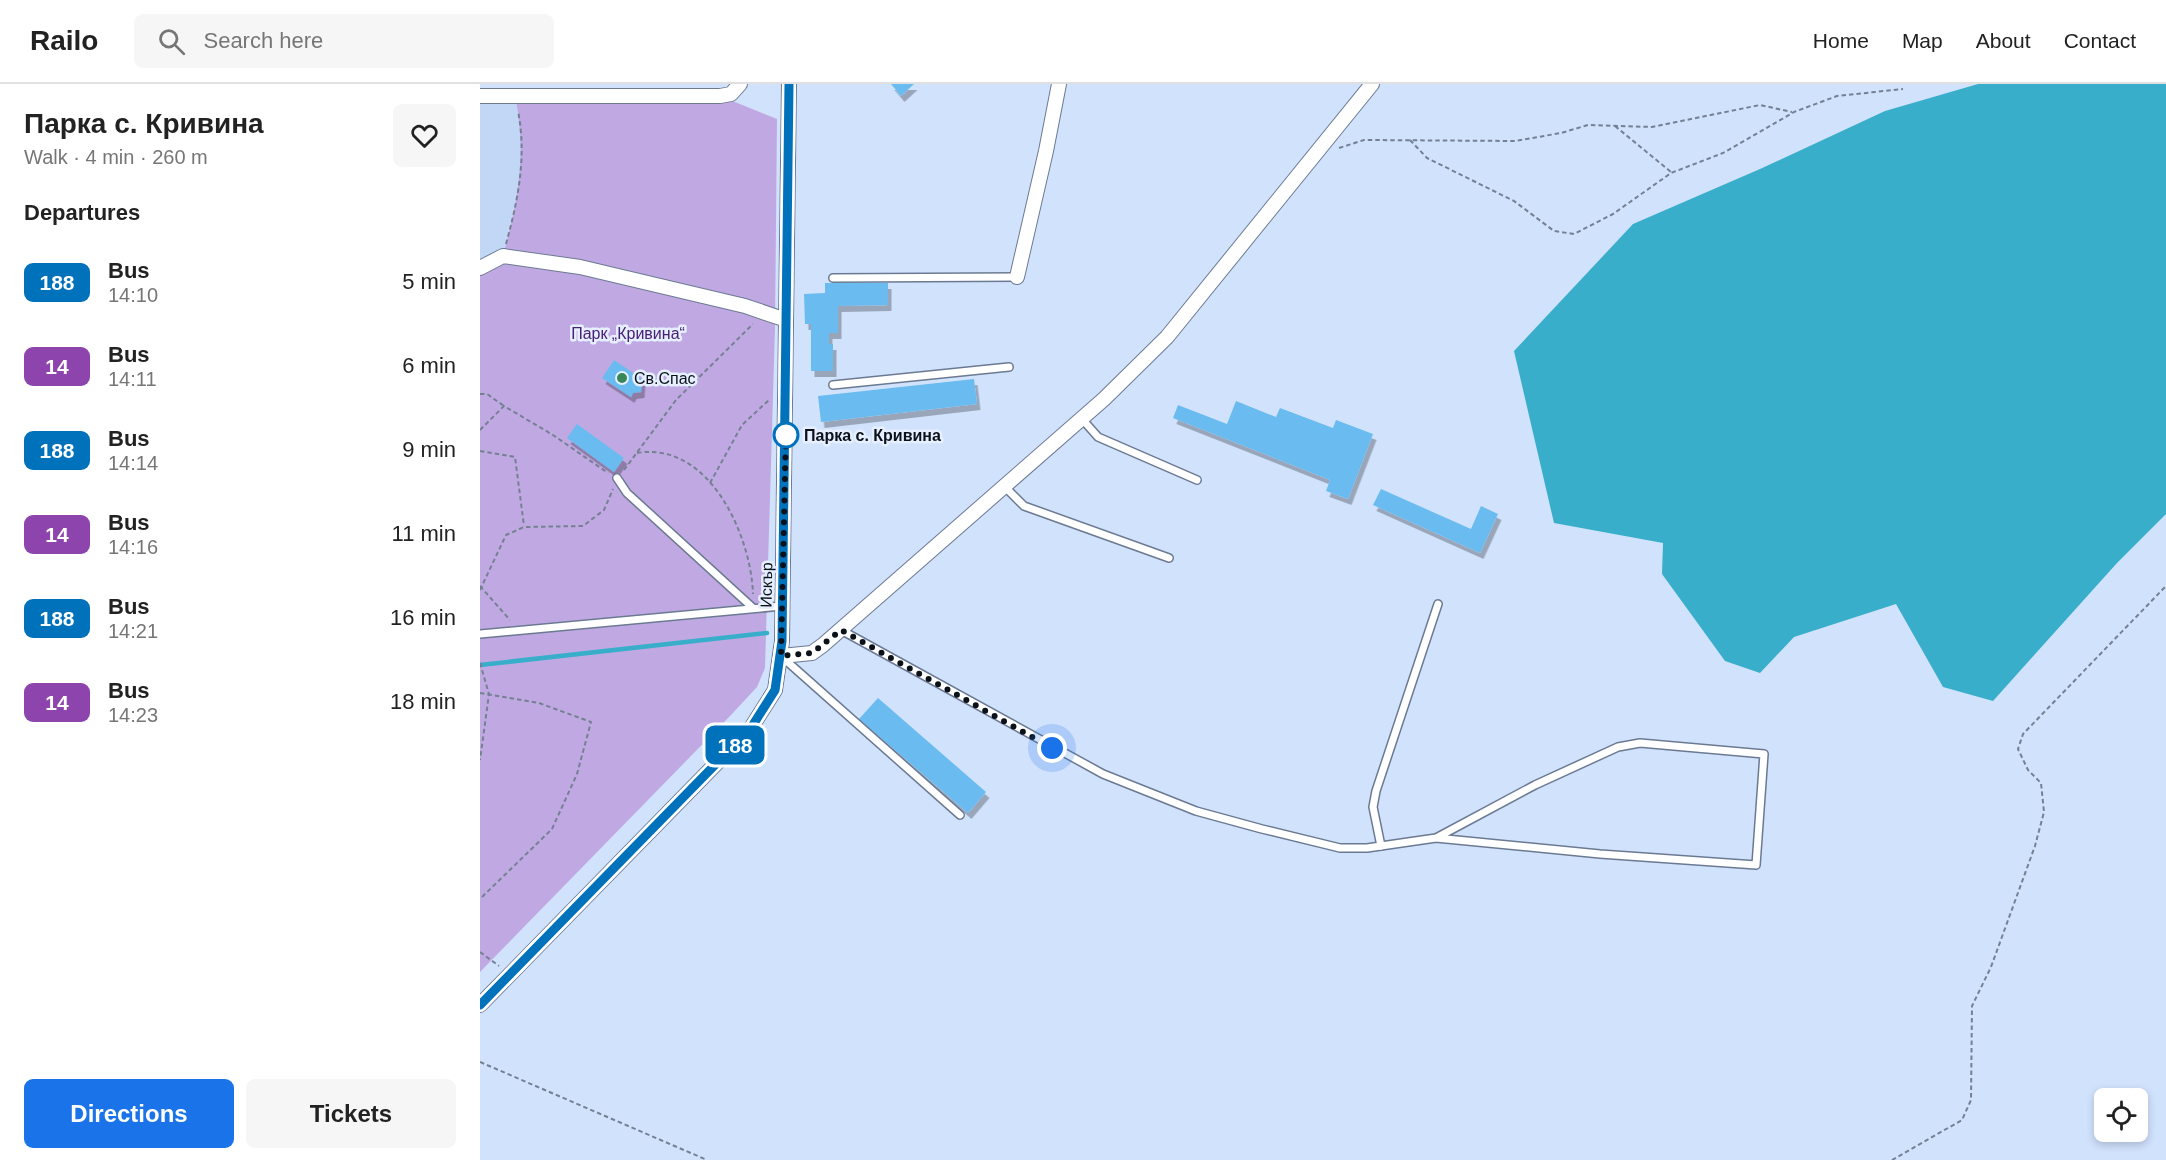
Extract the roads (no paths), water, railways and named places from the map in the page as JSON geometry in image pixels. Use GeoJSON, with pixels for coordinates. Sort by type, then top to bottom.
{"type":"FeatureCollection","features":[{"type":"Feature","properties":{"kind":"street"},"geometry":{"type":"LineString","coordinates":[[480,96],[515,96],[577,90],[720,96],[731,94],[740,84]]}},
{"type":"Feature","properties":{"kind":"street","name":"Искър"},"geometry":{"type":"LineString","coordinates":[[480,1005],[751,728],[775,690],[781,656],[787,387],[789,84]]}},
{"type":"Feature","properties":{"kind":"street"},"geometry":{"type":"LineString","coordinates":[[1017,277],[1047,151],[1059,84]]}},
{"type":"Feature","properties":{"kind":"street"},"geometry":{"type":"LineString","coordinates":[[781,656],[812,653],[841,630],[1082,419],[1167,338],[1372,84]]}},
{"type":"Feature","properties":{"kind":"street"},"geometry":{"type":"LineString","coordinates":[[480,268],[502,256],[580,267],[765,312],[786,320]]}},
{"type":"Feature","properties":{"kind":"lane"},"geometry":{"type":"LineString","coordinates":[[832,278],[1017,277]]}},
{"type":"Feature","properties":{"kind":"lane"},"geometry":{"type":"LineString","coordinates":[[833,385],[1009,367]]}},
{"type":"Feature","properties":{"kind":"lane"},"geometry":{"type":"LineString","coordinates":[[1082,419],[1098,437],[1197,480]]}},
{"type":"Feature","properties":{"kind":"lane"},"geometry":{"type":"LineString","coordinates":[[617,478],[627,493],[753,608]]}},
{"type":"Feature","properties":{"kind":"lane"},"geometry":{"type":"LineString","coordinates":[[1005,487],[1024,506],[1169,558]]}},
{"type":"Feature","properties":{"kind":"lane"},"geometry":{"type":"LineString","coordinates":[[1381,846],[1373,807],[1376,791],[1438,604]]}},
{"type":"Feature","properties":{"kind":"lane"},"geometry":{"type":"LineString","coordinates":[[480,634],[782,606]]}},
{"type":"Feature","properties":{"kind":"lane"},"geometry":{"type":"LineString","coordinates":[[841,630],[1103,774],[1196,811],[1340,848],[1381,846],[1436,838],[1600,854],[1756,865],[1764,754],[1640,743],[1618,747],[1535,785],[1436,838]]}},
{"type":"Feature","properties":{"kind":"lane"},"geometry":{"type":"LineString","coordinates":[[781,656],[960,815]]}},
{"type":"Feature","properties":{"kind":"water"},"geometry":{"type":"Polygon","coordinates":[[[1978,84],[2166,84],[2166,514],[2117,563],[1993,701],[1943,687],[1896,604],[1794,637],[1760,673],[1725,661],[1662,574],[1663,543],[1554,523],[1514,351],[1633,224],[1885,111],[1978,84]]]}},
{"type":"Feature","properties":{"kind":"waterway"},"geometry":{"type":"LineString","coordinates":[[480,665],[767,633]]}},
{"type":"Feature","properties":{"kind":"place","name":"Св.Спас"},"geometry":{"type":"Point","coordinates":[622,378]}},
{"type":"Feature","properties":{"kind":"place","name":"Парка с. Кривина"},"geometry":{"type":"Point","coordinates":[786,435]}},
{"type":"Feature","properties":{"kind":"park label","name":"Парк „Кривина“"},"geometry":{"type":"Point","coordinates":[628,333]}}]}
